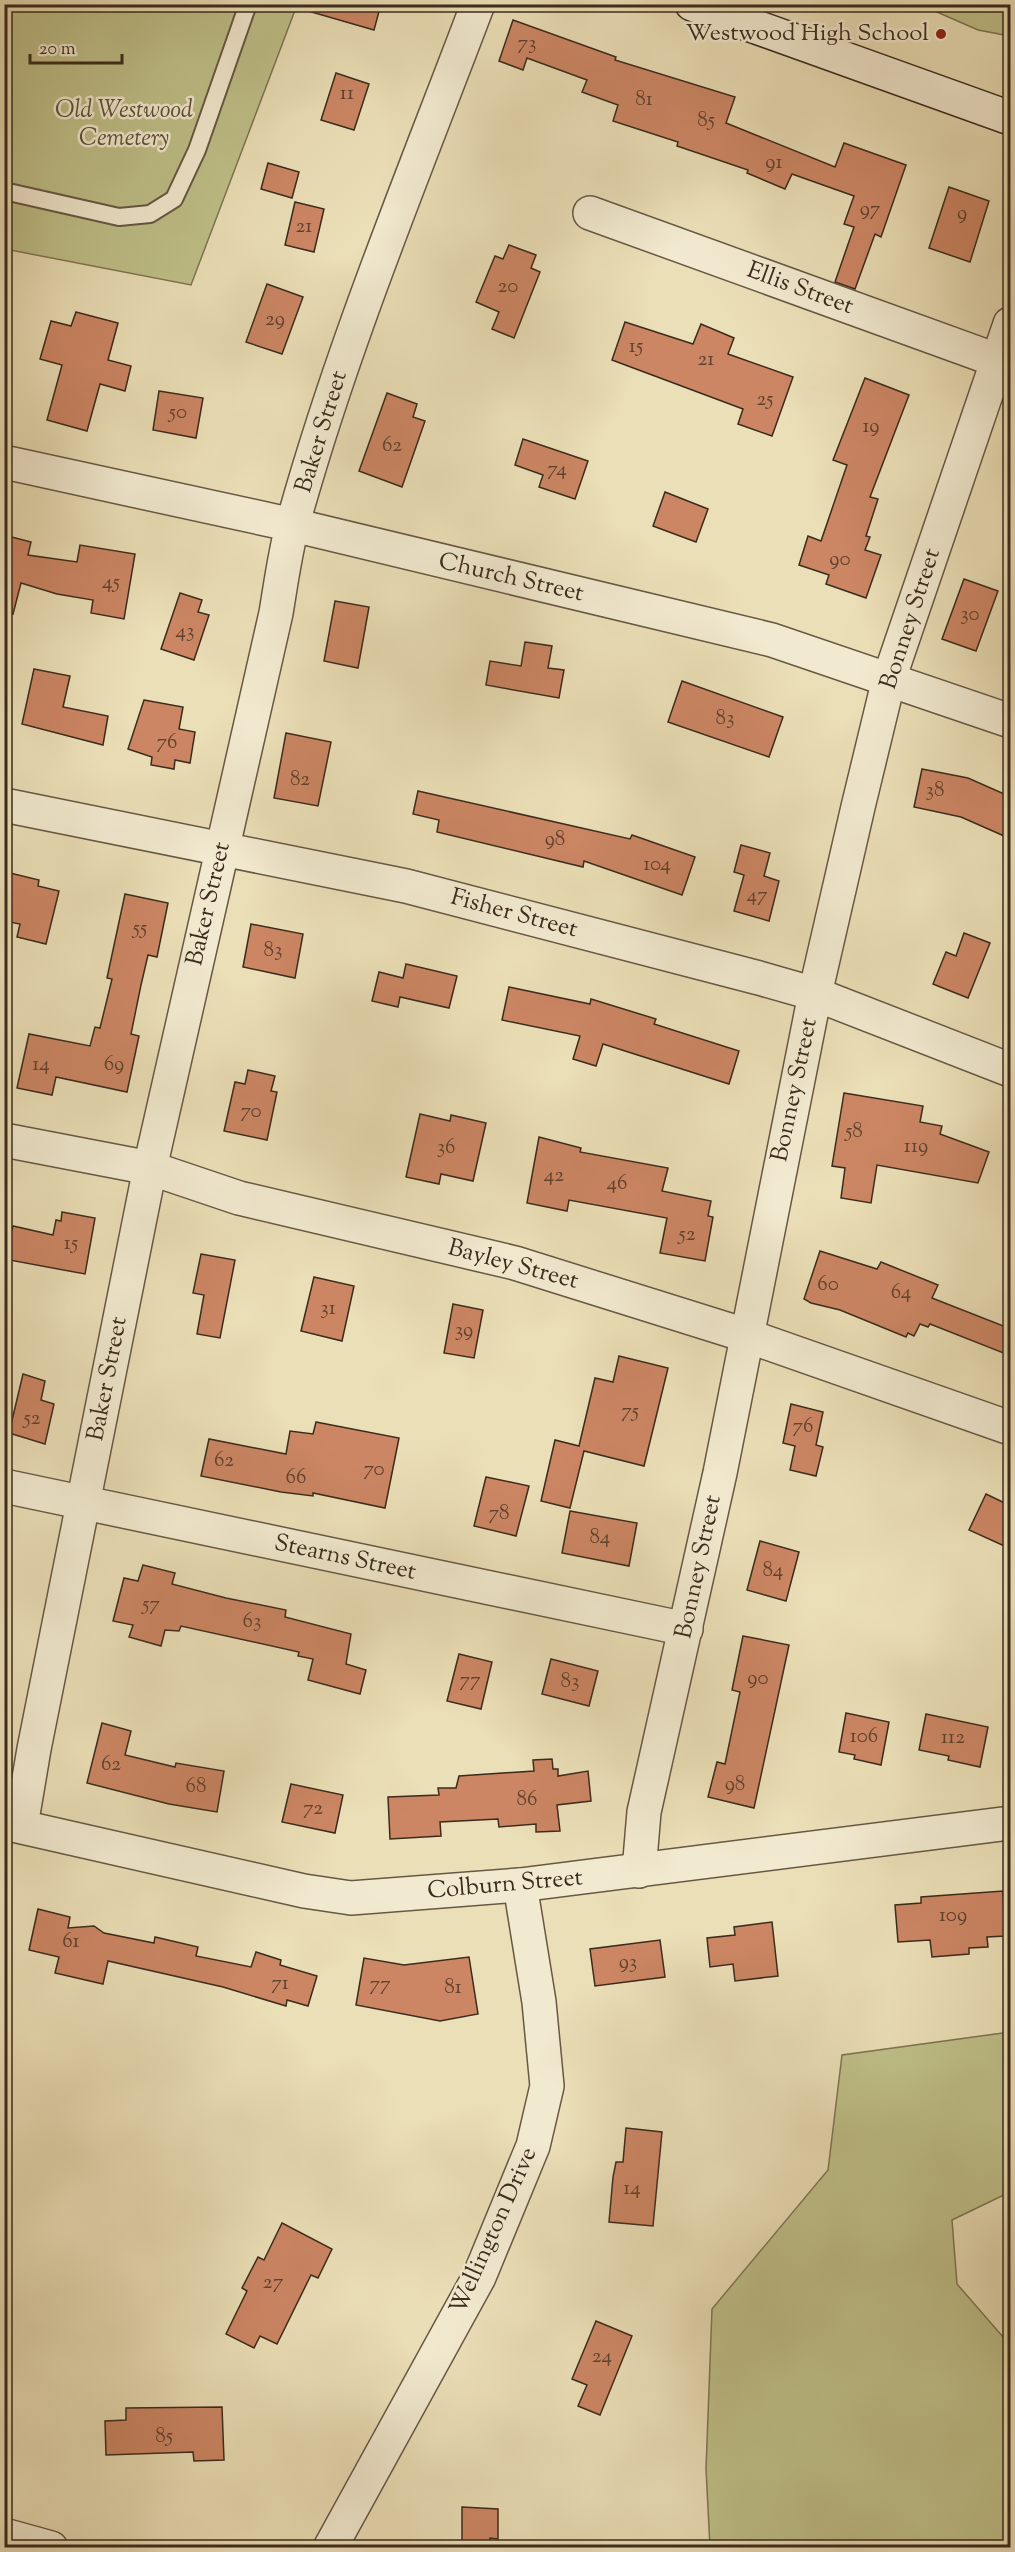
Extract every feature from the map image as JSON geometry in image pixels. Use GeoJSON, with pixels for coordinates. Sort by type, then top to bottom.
{"type":"FeatureCollection","features":[{"type":"Feature","properties":{"kind":"street","name":"Baker Street"},"geometry":{"type":"LineString","coordinates":[[13,1825],[83,1503],[150,1168],[293,525],[334,390],[387,236],[418,165],[478,4]]}},
{"type":"Feature","properties":{"kind":"street"},"geometry":{"type":"LineString","coordinates":[[692,4],[1011,118]]}},
{"type":"Feature","properties":{"kind":"street","name":"Ellis Street"},"geometry":{"type":"LineString","coordinates":[[590,213],[1004,362]]}},
{"type":"Feature","properties":{"kind":"street","name":"Bonney Street"},"geometry":{"type":"LineString","coordinates":[[639,1871],[644,1812],[720,1473],[745,1335],[815,994],[889,680],[1004,362],[1011,324]]}},
{"type":"Feature","properties":{"kind":"street","name":"Church Street"},"geometry":{"type":"LineString","coordinates":[[4,462],[293,525],[772,640],[1011,721]]}},
{"type":"Feature","properties":{"kind":"street","name":"Fisher Street"},"geometry":{"type":"LineString","coordinates":[[4,805],[406,886],[815,994],[1011,1070]]}},
{"type":"Feature","properties":{"kind":"street","name":"Bayley Street"},"geometry":{"type":"LineString","coordinates":[[4,1140],[150,1168],[239,1198],[514,1263],[745,1335],[1011,1428]]}},
{"type":"Feature","properties":{"kind":"street","name":"Stearns Street"},"geometry":{"type":"LineString","coordinates":[[4,1486],[686,1629]]}},
{"type":"Feature","properties":{"kind":"street","name":"Colburn Street"},"geometry":{"type":"LineString","coordinates":[[13,1825],[304,1891],[351,1898],[520,1885],[1011,1823]]}},
{"type":"Feature","properties":{"kind":"street","name":"Wellington Drive"},"geometry":{"type":"LineString","coordinates":[[330,2547],[479,2277],[533,2146],[547,2086],[539,2002],[520,1885]]}},
{"type":"Feature","properties":{"kind":"street"},"geometry":{"type":"LineString","coordinates":[[4,2535],[51,2547]]}},
{"type":"Feature","properties":{"kind":"lane"},"geometry":{"type":"LineString","coordinates":[[4,191],[119,217],[150,214],[174,199],[197,150],[248,4]]}},
{"type":"Feature","properties":{"kind":"green space","name":"Old Westwood Cemetery"},"geometry":{"type":"Polygon","coordinates":[[[4,5],[297,5],[191,285],[5,249],[4,5]]]}},
{"type":"Feature","properties":{"kind":"green space"},"geometry":{"type":"Polygon","coordinates":[[[921,5],[1010,5],[1010,36],[978,30],[921,5]]]}},
{"type":"Feature","properties":{"kind":"green space"},"geometry":{"type":"Polygon","coordinates":[[[1010,2032],[1010,2192],[952,2220],[957,2284],[1010,2345],[1010,2547],[710,2547],[706,2469],[712,2309],[828,2170],[842,2055],[1010,2032]]]}},
{"type":"Feature","properties":{"kind":"building"},"geometry":{"type":"Polygon","coordinates":[[[309,4],[381,4],[374,30],[308,11],[309,4]]]}},
{"type":"Feature","properties":{"kind":"building"},"geometry":{"type":"Polygon","coordinates":[[[513,20],[616,57],[615,60],[735,97],[726,123],[835,167],[844,143],[906,165],[881,237],[875,234],[855,289],[835,282],[854,227],[844,224],[854,196],[792,174],[785,189],[747,173],[748,170],[677,146],[678,142],[613,121],[618,105],[582,92],[587,80],[527,58],[523,70],[499,61],[513,20]]]}},
{"type":"Feature","properties":{"kind":"building"},"geometry":{"type":"Polygon","coordinates":[[[336,73],[369,84],[354,130],[321,120],[336,73]]]}},
{"type":"Feature","properties":{"kind":"building"},"geometry":{"type":"Polygon","coordinates":[[[268,163],[299,172],[292,198],[261,189],[268,163]]]}},
{"type":"Feature","properties":{"kind":"building"},"geometry":{"type":"Polygon","coordinates":[[[949,187],[989,201],[970,262],[929,248],[949,187]]]}},
{"type":"Feature","properties":{"kind":"building"},"geometry":{"type":"Polygon","coordinates":[[[295,202],[324,209],[314,252],[285,245],[295,202]]]}},
{"type":"Feature","properties":{"kind":"building"},"geometry":{"type":"Polygon","coordinates":[[[509,245],[536,255],[531,268],[540,272],[514,338],[492,329],[499,312],[476,302],[495,256],[503,259],[509,245]]]}},
{"type":"Feature","properties":{"kind":"building"},"geometry":{"type":"Polygon","coordinates":[[[267,284],[303,297],[282,354],[246,342],[267,284]]]}},
{"type":"Feature","properties":{"kind":"building"},"geometry":{"type":"Polygon","coordinates":[[[76,312],[118,323],[108,360],[131,366],[125,391],[100,384],[87,431],[47,420],[62,365],[40,359],[51,321],[71,326],[76,312]]]}},
{"type":"Feature","properties":{"kind":"building"},"geometry":{"type":"Polygon","coordinates":[[[625,322],[693,344],[701,324],[734,338],[728,354],[793,377],[772,436],[738,424],[743,409],[612,360],[625,322]]]}},
{"type":"Feature","properties":{"kind":"building"},"geometry":{"type":"Polygon","coordinates":[[[865,378],[909,395],[870,497],[878,499],[866,536],[870,537],[865,550],[881,555],[866,598],[826,584],[829,575],[799,565],[808,536],[821,541],[847,465],[833,460],[865,378]]]}},
{"type":"Feature","properties":{"kind":"building"},"geometry":{"type":"Polygon","coordinates":[[[159,391],[203,398],[196,438],[153,430],[159,391]]]}},
{"type":"Feature","properties":{"kind":"building"},"geometry":{"type":"Polygon","coordinates":[[[387,393],[417,404],[413,417],[425,421],[402,487],[359,471],[387,393]]]}},
{"type":"Feature","properties":{"kind":"building"},"geometry":{"type":"Polygon","coordinates":[[[523,439],[588,461],[575,499],[539,487],[543,475],[515,465],[523,439]]]}},
{"type":"Feature","properties":{"kind":"building"},"geometry":{"type":"Polygon","coordinates":[[[665,492],[708,509],[696,542],[653,526],[665,492]]]}},
{"type":"Feature","properties":{"kind":"building"},"geometry":{"type":"Polygon","coordinates":[[[4,535],[31,542],[28,555],[77,562],[80,545],[135,554],[124,619],[91,613],[93,600],[57,594],[21,583],[13,614],[4,612],[4,535]]]}},
{"type":"Feature","properties":{"kind":"building"},"geometry":{"type":"Polygon","coordinates":[[[964,579],[998,591],[976,651],[942,639],[964,579]]]}},
{"type":"Feature","properties":{"kind":"building"},"geometry":{"type":"Polygon","coordinates":[[[180,593],[202,600],[198,612],[209,615],[194,660],[161,649],[180,593]]]}},
{"type":"Feature","properties":{"kind":"building"},"geometry":{"type":"Polygon","coordinates":[[[335,601],[369,607],[358,668],[324,661],[335,601]]]}},
{"type":"Feature","properties":{"kind":"building"},"geometry":{"type":"Polygon","coordinates":[[[525,642],[552,646],[548,668],[564,670],[559,698],[486,685],[490,661],[521,666],[525,642]]]}},
{"type":"Feature","properties":{"kind":"building"},"geometry":{"type":"Polygon","coordinates":[[[34,669],[70,676],[63,707],[108,716],[103,745],[22,724],[34,669]]]}},
{"type":"Feature","properties":{"kind":"building"},"geometry":{"type":"Polygon","coordinates":[[[682,681],[783,717],[769,757],[668,722],[682,681]]]}},
{"type":"Feature","properties":{"kind":"building"},"geometry":{"type":"Polygon","coordinates":[[[144,700],[183,707],[179,729],[195,732],[190,763],[175,760],[174,769],[151,765],[152,757],[128,749],[144,700]]]}},
{"type":"Feature","properties":{"kind":"building"},"geometry":{"type":"Polygon","coordinates":[[[286,733],[331,742],[318,806],[274,798],[286,733]]]}},
{"type":"Feature","properties":{"kind":"building"},"geometry":{"type":"Polygon","coordinates":[[[922,769],[968,778],[1011,797],[1011,839],[961,817],[914,807],[922,769]]]}},
{"type":"Feature","properties":{"kind":"building"},"geometry":{"type":"Polygon","coordinates":[[[418,791],[630,839],[632,835],[695,857],[682,895],[584,861],[583,867],[437,832],[439,820],[413,814],[418,791]]]}},
{"type":"Feature","properties":{"kind":"building"},"geometry":{"type":"Polygon","coordinates":[[[741,845],[770,853],[764,876],[779,881],[769,921],[734,911],[744,875],[734,872],[741,845]]]}},
{"type":"Feature","properties":{"kind":"building"},"geometry":{"type":"Polygon","coordinates":[[[10,873],[39,880],[38,886],[59,891],[46,944],[17,937],[20,924],[4,921],[4,877],[8,878],[10,873]]]}},
{"type":"Feature","properties":{"kind":"building"},"geometry":{"type":"Polygon","coordinates":[[[125,894],[168,903],[157,957],[148,955],[141,985],[131,1034],[139,1036],[127,1092],[56,1077],[52,1095],[17,1088],[29,1034],[90,1046],[95,1027],[100,1028],[112,979],[107,978],[125,894]]]}},
{"type":"Feature","properties":{"kind":"building"},"geometry":{"type":"Polygon","coordinates":[[[251,924],[303,934],[295,978],[243,967],[251,924]]]}},
{"type":"Feature","properties":{"kind":"building"},"geometry":{"type":"Polygon","coordinates":[[[964,933],[990,943],[968,998],[933,984],[946,952],[956,956],[964,933]]]}},
{"type":"Feature","properties":{"kind":"building"},"geometry":{"type":"Polygon","coordinates":[[[406,964],[457,976],[449,1008],[400,997],[398,1007],[372,1001],[379,972],[403,978],[406,964]]]}},
{"type":"Feature","properties":{"kind":"building"},"geometry":{"type":"Polygon","coordinates":[[[509,987],[590,1004],[591,999],[656,1019],[654,1024],[739,1051],[729,1084],[603,1044],[596,1066],[573,1059],[580,1036],[502,1020],[509,987]]]}},
{"type":"Feature","properties":{"kind":"building"},"geometry":{"type":"Polygon","coordinates":[[[248,1070],[275,1076],[271,1091],[277,1092],[267,1140],[224,1131],[235,1082],[245,1084],[248,1070]]]}},
{"type":"Feature","properties":{"kind":"building"},"geometry":{"type":"Polygon","coordinates":[[[844,1093],[923,1106],[920,1122],[942,1126],[940,1134],[989,1152],[978,1183],[877,1165],[871,1203],[841,1198],[845,1168],[832,1166],[844,1093]]]}},
{"type":"Feature","properties":{"kind":"building"},"geometry":{"type":"Polygon","coordinates":[[[420,1114],[450,1121],[451,1115],[486,1123],[473,1181],[441,1174],[439,1184],[406,1177],[420,1114]]]}},
{"type":"Feature","properties":{"kind":"building"},"geometry":{"type":"Polygon","coordinates":[[[539,1137],[581,1148],[580,1152],[668,1168],[662,1191],[711,1201],[708,1216],[713,1217],[705,1261],[660,1253],[667,1218],[569,1200],[567,1211],[527,1203],[539,1137]]]}},
{"type":"Feature","properties":{"kind":"building"},"geometry":{"type":"Polygon","coordinates":[[[62,1212],[95,1218],[85,1274],[4,1259],[13,1226],[53,1235],[56,1220],[61,1221],[62,1212]]]}},
{"type":"Feature","properties":{"kind":"building"},"geometry":{"type":"Polygon","coordinates":[[[820,1251],[877,1269],[881,1262],[938,1285],[932,1298],[1011,1329],[1011,1356],[930,1324],[928,1327],[920,1324],[914,1336],[908,1333],[906,1337],[840,1310],[811,1303],[804,1299],[820,1251]]]}},
{"type":"Feature","properties":{"kind":"building"},"geometry":{"type":"Polygon","coordinates":[[[201,1254],[235,1260],[220,1338],[197,1334],[204,1295],[193,1293],[201,1254]]]}},
{"type":"Feature","properties":{"kind":"building"},"geometry":{"type":"Polygon","coordinates":[[[314,1277],[354,1286],[342,1341],[301,1331],[314,1277]]]}},
{"type":"Feature","properties":{"kind":"building"},"geometry":{"type":"Polygon","coordinates":[[[453,1304],[483,1310],[474,1358],[444,1353],[453,1304]]]}},
{"type":"Feature","properties":{"kind":"building"},"geometry":{"type":"Polygon","coordinates":[[[619,1356],[668,1368],[644,1466],[584,1451],[570,1508],[541,1501],[555,1440],[579,1446],[595,1378],[613,1382],[619,1356]]]}},
{"type":"Feature","properties":{"kind":"building"},"geometry":{"type":"Polygon","coordinates":[[[23,1374],[45,1381],[41,1400],[54,1404],[45,1444],[9,1433],[23,1374]]]}},
{"type":"Feature","properties":{"kind":"building"},"geometry":{"type":"Polygon","coordinates":[[[791,1404],[823,1412],[816,1445],[823,1447],[816,1476],[790,1470],[795,1446],[783,1443],[791,1404]]]}},
{"type":"Feature","properties":{"kind":"building"},"geometry":{"type":"Polygon","coordinates":[[[316,1422],[399,1438],[385,1508],[313,1493],[313,1496],[281,1492],[201,1476],[209,1439],[286,1454],[290,1431],[313,1434],[316,1422]]]}},
{"type":"Feature","properties":{"kind":"building"},"geometry":{"type":"Polygon","coordinates":[[[486,1477],[529,1486],[516,1536],[474,1526],[486,1477]]]}},
{"type":"Feature","properties":{"kind":"building"},"geometry":{"type":"Polygon","coordinates":[[[986,1494],[1011,1506],[1011,1549],[969,1530],[986,1494]]]}},
{"type":"Feature","properties":{"kind":"building"},"geometry":{"type":"Polygon","coordinates":[[[570,1511],[637,1523],[629,1566],[562,1553],[570,1511]]]}},
{"type":"Feature","properties":{"kind":"building"},"geometry":{"type":"Polygon","coordinates":[[[760,1541],[799,1552],[786,1601],[747,1590],[760,1541]]]}},
{"type":"Feature","properties":{"kind":"building"},"geometry":{"type":"Polygon","coordinates":[[[143,1565],[175,1573],[172,1584],[286,1610],[285,1617],[351,1634],[346,1664],[366,1670],[360,1694],[308,1680],[313,1659],[298,1656],[299,1652],[181,1626],[179,1631],[165,1630],[161,1646],[129,1637],[133,1625],[113,1621],[124,1578],[138,1581],[143,1565]]]}},
{"type":"Feature","properties":{"kind":"building"},"geometry":{"type":"Polygon","coordinates":[[[743,1636],[789,1645],[754,1808],[708,1797],[717,1762],[725,1764],[740,1692],[732,1690],[743,1636]]]}},
{"type":"Feature","properties":{"kind":"building"},"geometry":{"type":"Polygon","coordinates":[[[459,1654],[492,1662],[481,1709],[447,1701],[459,1654]]]}},
{"type":"Feature","properties":{"kind":"building"},"geometry":{"type":"Polygon","coordinates":[[[551,1659],[598,1671],[589,1706],[542,1694],[551,1659]]]}},
{"type":"Feature","properties":{"kind":"building"},"geometry":{"type":"Polygon","coordinates":[[[846,1713],[889,1722],[881,1765],[854,1759],[855,1755],[839,1752],[846,1713]]]}},
{"type":"Feature","properties":{"kind":"building"},"geometry":{"type":"Polygon","coordinates":[[[926,1714],[988,1727],[980,1767],[948,1760],[949,1756],[919,1750],[926,1714]]]}},
{"type":"Feature","properties":{"kind":"building"},"geometry":{"type":"Polygon","coordinates":[[[102,1723],[131,1731],[125,1755],[175,1767],[176,1763],[224,1771],[217,1812],[169,1804],[87,1783],[102,1723]]]}},
{"type":"Feature","properties":{"kind":"building"},"geometry":{"type":"Polygon","coordinates":[[[552,1759],[553,1769],[558,1769],[558,1776],[588,1771],[591,1801],[557,1805],[560,1831],[536,1832],[536,1824],[499,1827],[498,1819],[440,1822],[441,1836],[390,1839],[388,1797],[439,1795],[438,1788],[456,1788],[459,1776],[534,1771],[533,1760],[552,1759]]]}},
{"type":"Feature","properties":{"kind":"building"},"geometry":{"type":"Polygon","coordinates":[[[291,1784],[343,1795],[335,1833],[282,1822],[291,1784]]]}},
{"type":"Feature","properties":{"kind":"building"},"geometry":{"type":"Polygon","coordinates":[[[1003,1891],[1005,1936],[987,1937],[988,1947],[969,1948],[969,1954],[932,1957],[930,1940],[898,1942],[895,1905],[921,1903],[921,1897],[1003,1891]]]}},
{"type":"Feature","properties":{"kind":"building"},"geometry":{"type":"Polygon","coordinates":[[[38,1909],[70,1917],[68,1928],[94,1926],[104,1933],[154,1943],[155,1937],[198,1947],[196,1956],[251,1967],[256,1952],[281,1960],[280,1965],[317,1976],[308,2006],[287,2000],[286,2006],[223,1987],[108,1961],[103,1984],[55,1973],[59,1957],[29,1950],[38,1909]]]}},
{"type":"Feature","properties":{"kind":"building"},"geometry":{"type":"Polygon","coordinates":[[[772,1922],[778,1976],[735,1981],[733,1964],[710,1967],[707,1938],[735,1935],[734,1927],[772,1922]]]}},
{"type":"Feature","properties":{"kind":"building"},"geometry":{"type":"Polygon","coordinates":[[[660,1940],[665,1977],[595,1986],[590,1949],[660,1940]]]}},
{"type":"Feature","properties":{"kind":"building"},"geometry":{"type":"Polygon","coordinates":[[[469,1957],[478,2014],[440,2021],[356,2005],[364,1958],[404,1965],[469,1957]]]}},
{"type":"Feature","properties":{"kind":"building"},"geometry":{"type":"Polygon","coordinates":[[[626,2128],[662,2132],[653,2226],[609,2222],[613,2177],[616,2162],[623,2162],[626,2128]]]}},
{"type":"Feature","properties":{"kind":"building"},"geometry":{"type":"Polygon","coordinates":[[[282,2223],[332,2249],[318,2278],[311,2275],[277,2344],[260,2336],[254,2348],[226,2334],[247,2291],[242,2288],[258,2257],[264,2260],[282,2223]]]}},
{"type":"Feature","properties":{"kind":"building"},"geometry":{"type":"Polygon","coordinates":[[[596,2321],[632,2336],[600,2415],[578,2406],[587,2385],[572,2379],[596,2321]]]}},
{"type":"Feature","properties":{"kind":"building"},"geometry":{"type":"Polygon","coordinates":[[[222,2407],[224,2460],[194,2461],[193,2452],[106,2455],[105,2421],[126,2420],[126,2408],[222,2407]]]}},
{"type":"Feature","properties":{"kind":"building"},"geometry":{"type":"Polygon","coordinates":[[[462,2507],[498,2509],[498,2539],[490,2538],[490,2547],[462,2547],[462,2507]]]}},
{"type":"Feature","properties":{"kind":"place","name":"Westwood High School"},"geometry":{"type":"Point","coordinates":[941,34]}}]}
